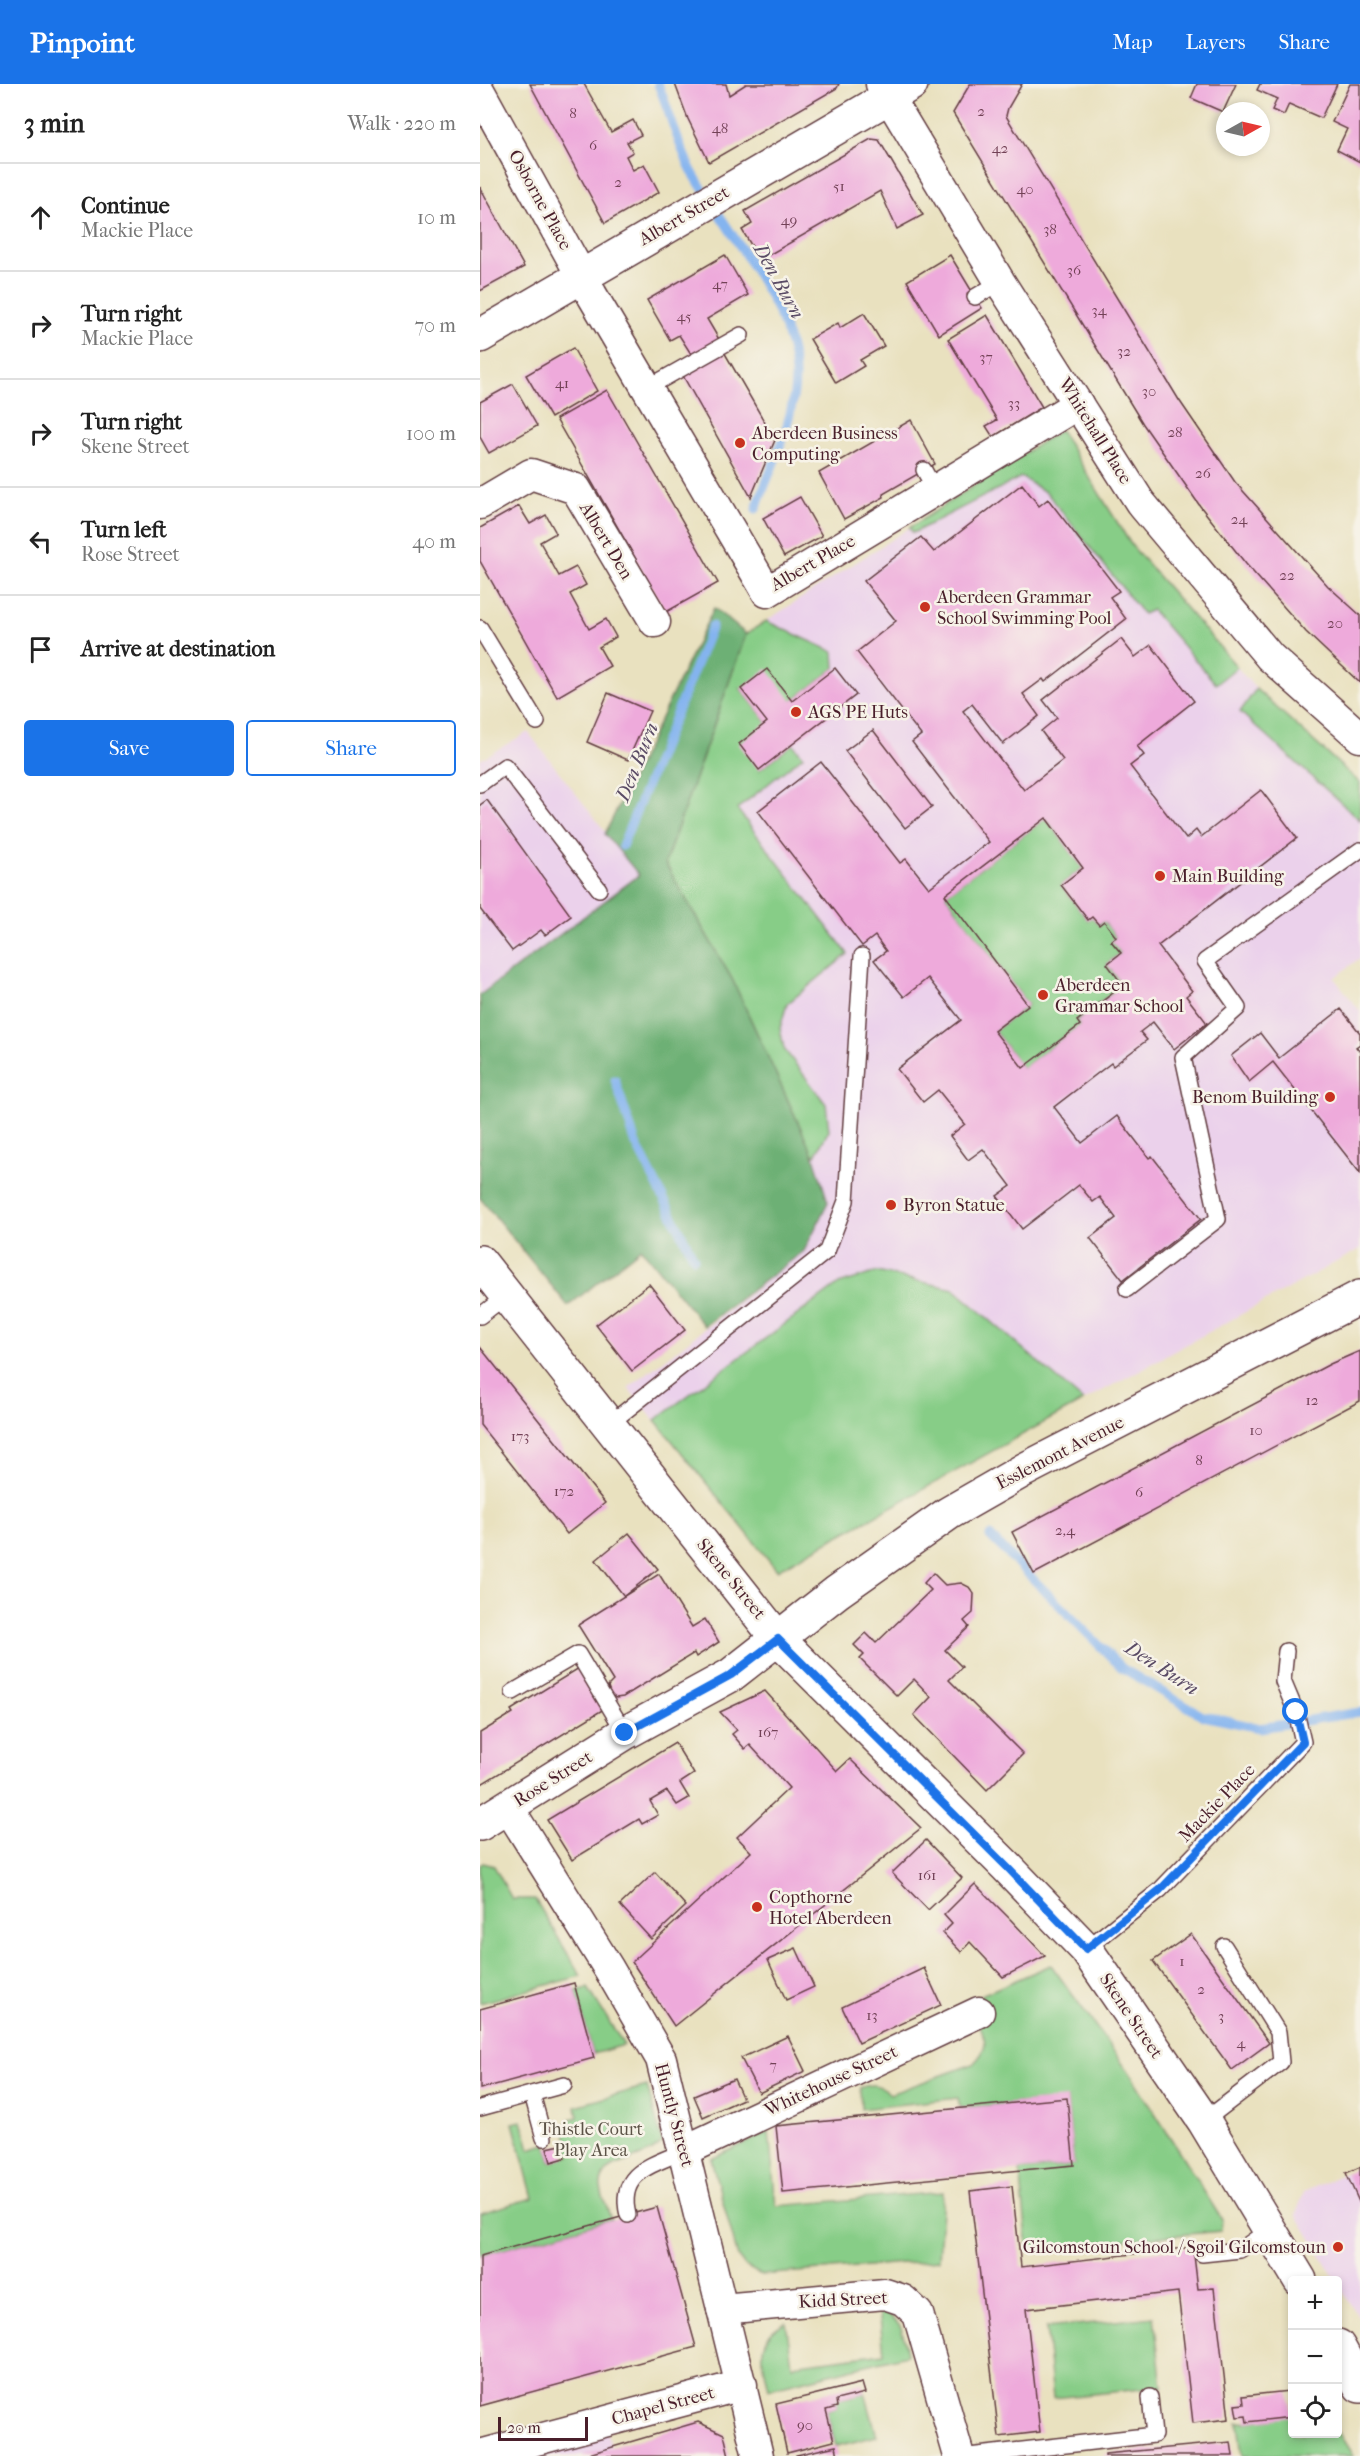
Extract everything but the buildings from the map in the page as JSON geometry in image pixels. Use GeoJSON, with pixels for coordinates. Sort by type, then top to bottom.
{"type":"FeatureCollection","features":[{"type":"Feature","properties":{"kind":"street","name":"Albert Street"},"geometry":{"type":"LineString","coordinates":[[480,336],[894,89]]}},
{"type":"Feature","properties":{"kind":"street","name":"Whitehall Place"},"geometry":{"type":"LineString","coordinates":[[894,89],[987,289],[1078,404],[1140,502],[1270,657],[1360,737]]}},
{"type":"Feature","properties":{"kind":"street","name":"Osborne Place"},"geometry":{"type":"LineString","coordinates":[[480,92],[582,277]]}},
{"type":"Feature","properties":{"kind":"street","name":"Albert Place"},"geometry":{"type":"LineString","coordinates":[[582,277],[767,592],[930,480],[1078,404]]}},
{"type":"Feature","properties":{"kind":"street","name":"Albert Den"},"geometry":{"type":"LineString","coordinates":[[480,504],[531,474],[576,489],[655,622]]}},
{"type":"Feature","properties":{"kind":"street","name":"Skene Street"},"geometry":{"type":"LineString","coordinates":[[480,1262],[778,1639],[1086,1949],[1204,2121],[1298,2276]]}},
{"type":"Feature","properties":{"kind":"street","name":"Esslemont Avenue"},"geometry":{"type":"LineString","coordinates":[[778,1639],[837,1592],[950,1513],[1015,1475],[1360,1297]]}},
{"type":"Feature","properties":{"kind":"street","name":"Rose Street"},"geometry":{"type":"LineString","coordinates":[[480,1824],[625,1733],[731,1675],[778,1639]]}},
{"type":"Feature","properties":{"kind":"street","name":"Huntly Street"},"geometry":{"type":"LineString","coordinates":[[508,1808],[609,1969],[661,2059],[758,2456]]}},
{"type":"Feature","properties":{"kind":"street","name":"Whitehouse Street"},"geometry":{"type":"LineString","coordinates":[[684,2151],[979,2012]]}},
{"type":"Feature","properties":{"kind":"street","name":"Kidd Street"},"geometry":{"type":"LineString","coordinates":[[722,2308],[885,2294],[903,2300],[918,2314],[959,2456]]}},
{"type":"Feature","properties":{"kind":"street"},"geometry":{"type":"LineString","coordinates":[[1342,2353],[1360,2386]]}},
{"type":"Feature","properties":{"kind":"street","name":"Chapel Street"},"geometry":{"type":"LineString","coordinates":[[480,2455],[742,2385]]}},
{"type":"Feature","properties":{"kind":"lane"},"geometry":{"type":"LineString","coordinates":[[647,388],[741,335]]}},
{"type":"Feature","properties":{"kind":"lane"},"geometry":{"type":"LineString","coordinates":[[480,628],[537,722]]}},
{"type":"Feature","properties":{"kind":"lane"},"geometry":{"type":"LineString","coordinates":[[480,784],[505,766],[600,889]]}},
{"type":"Feature","properties":{"kind":"lane"},"geometry":{"type":"LineString","coordinates":[[1127,1289],[1218,1219],[1183,1057],[1238,1008],[1205,961],[1360,850]]}},
{"type":"Feature","properties":{"kind":"lane"},"geometry":{"type":"LineString","coordinates":[[608,1425],[827,1251],[846,1201],[862,956]]}},
{"type":"Feature","properties":{"kind":"lane"},"geometry":{"type":"LineString","coordinates":[[480,1316],[507,1295]]}},
{"type":"Feature","properties":{"kind":"lane","name":"Mackie Place"},"geometry":{"type":"LineString","coordinates":[[1086,1949],[1160,1890],[1303,1742],[1296,1712],[1283,1681],[1286,1651]]}},
{"type":"Feature","properties":{"kind":"lane"},"geometry":{"type":"LineString","coordinates":[[513,1692],[578,1654],[625,1733]]}},
{"type":"Feature","properties":{"kind":"lane"},"geometry":{"type":"LineString","coordinates":[[1204,2121],[1281,2062],[1278,2032],[1224,1947]]}},
{"type":"Feature","properties":{"kind":"lane"},"geometry":{"type":"LineString","coordinates":[[480,2108],[564,2085]]}},
{"type":"Feature","properties":{"kind":"lane"},"geometry":{"type":"LineString","coordinates":[[532,2094],[544,2138]]}},
{"type":"Feature","properties":{"kind":"lane"},"geometry":{"type":"LineString","coordinates":[[628,2215],[625,2203],[632,2178],[643,2170],[684,2151]]}},
{"type":"Feature","properties":{"kind":"lane"},"geometry":{"type":"LineString","coordinates":[[1202,2254],[1240,2250],[1270,2229]]}},
{"type":"Feature","properties":{"kind":"lane"},"geometry":{"type":"LineString","coordinates":[[969,2456],[1155,2435],[1150,2397]]}},
{"type":"Feature","properties":{"kind":"shaded area","name":"Aberdeen Grammar School"},"geometry":{"type":"Polygon","coordinates":[[[1060,430],[1132,546],[1256,689],[1360,783],[1360,958],[1334,978],[1360,1011],[1360,1249],[777,1570],[628,1388],[804,1251],[665,863],[746,634],[1060,430]]]}},
{"type":"Feature","properties":{"kind":"shaded area"},"geometry":{"type":"Polygon","coordinates":[[[528,732],[639,875],[480,995],[480,760],[528,732]]]}},
{"type":"Feature","properties":{"kind":"shaded area","name":"Gilcomstoun School / Sgoil Gilcomstoun"},"geometry":{"type":"Polygon","coordinates":[[[1360,2166],[1360,2320],[1342,2290],[1342,2276],[1333,2276],[1296,2214],[1304,2192],[1360,2166]]]}},
{"type":"Feature","properties":{"kind":"shaded area"},"geometry":{"type":"Polygon","coordinates":[[[605,2423],[614,2456],[480,2456],[605,2423]]]}},
{"type":"Feature","properties":{"kind":"green space"},"geometry":{"type":"Polygon","coordinates":[[[1060,430],[1132,546],[1237,667],[1216,684],[1152,610],[1143,614],[1047,493],[1021,477],[913,533],[909,528],[1060,430]]]}},
{"type":"Feature","properties":{"kind":"green space"},"geometry":{"type":"Polygon","coordinates":[[[714,608],[746,634],[665,863],[732,979],[814,1157],[828,1202],[804,1251],[704,1326],[641,1248],[568,1306],[480,1198],[480,995],[639,875],[605,834],[714,608]]]}},
{"type":"Feature","properties":{"kind":"green space"},"geometry":{"type":"Polygon","coordinates":[[[766,621],[834,652],[835,668],[792,701],[741,689],[767,722],[759,770],[793,744],[803,756],[737,809],[848,954],[787,1004],[780,1028],[784,1049],[826,1104],[829,1130],[814,1157],[732,979],[665,863],[746,634],[766,621]]]}},
{"type":"Feature","properties":{"kind":"green space"},"geometry":{"type":"Polygon","coordinates":[[[1256,689],[1360,783],[1360,820],[1240,712],[1256,689]]]}},
{"type":"Feature","properties":{"kind":"green space"},"geometry":{"type":"Polygon","coordinates":[[[1046,818],[1083,868],[1061,885],[1088,920],[1092,917],[1099,925],[1104,921],[1116,937],[1112,941],[1121,953],[1107,964],[1123,985],[1077,1020],[1080,1025],[1023,1068],[994,1031],[1028,1005],[945,895],[1046,818]]]}},
{"type":"Feature","properties":{"kind":"green space"},"geometry":{"type":"Polygon","coordinates":[[[877,1272],[954,1289],[1083,1401],[777,1570],[655,1420],[839,1284],[877,1272]]]}},
{"type":"Feature","properties":{"kind":"green space"},"geometry":{"type":"Polygon","coordinates":[[[483,1863],[494,1866],[512,1899],[535,1899],[581,1976],[480,2003],[480,1865],[483,1863]]]}},
{"type":"Feature","properties":{"kind":"green space"},"geometry":{"type":"Polygon","coordinates":[[[1051,1965],[1133,2078],[1222,2220],[1221,2231],[1028,2249],[1020,2170],[1074,2165],[1067,2099],[960,2108],[958,2098],[861,2109],[860,2088],[876,2085],[890,2094],[973,2064],[982,2053],[985,2044],[978,2020],[988,2015],[979,1996],[1051,1965]]]}},
{"type":"Feature","properties":{"kind":"green space"},"geometry":{"type":"Polygon","coordinates":[[[588,1988],[624,2045],[593,2054],[576,1991],[588,1988]]]}},
{"type":"Feature","properties":{"kind":"green space","name":"Thistle Court Play Area"},"geometry":{"type":"Polygon","coordinates":[[[647,2086],[662,2142],[647,2154],[607,2171],[602,2178],[601,2187],[611,2219],[480,2256],[480,2213],[533,2198],[513,2123],[522,2121],[530,2149],[546,2144],[551,2162],[570,2156],[564,2127],[570,2119],[578,2117],[576,2106],[647,2086]]]}},
{"type":"Feature","properties":{"kind":"green space"},"geometry":{"type":"Polygon","coordinates":[[[769,2132],[776,2206],[943,2192],[939,2260],[761,2275],[745,2266],[738,2257],[711,2159],[769,2132]]]}},
{"type":"Feature","properties":{"kind":"green space"},"geometry":{"type":"Polygon","coordinates":[[[879,2310],[898,2322],[907,2355],[769,2389],[764,2369],[763,2351],[769,2336],[776,2329],[786,2322],[792,2365],[884,2353],[879,2310]]]}},
{"type":"Feature","properties":{"kind":"green space"},"geometry":{"type":"Polygon","coordinates":[[[1154,2317],[1162,2387],[1053,2398],[1046,2328],[1154,2317]]]}},
{"type":"Feature","properties":{"kind":"green space"},"geometry":{"type":"Polygon","coordinates":[[[865,2393],[877,2436],[836,2446],[826,2410],[837,2407],[836,2400],[865,2393]]]}},
{"type":"Feature","properties":{"kind":"green space"},"geometry":{"type":"Polygon","coordinates":[[[1288,2417],[1288,2438],[1342,2438],[1353,2456],[1242,2456],[1238,2423],[1288,2417]]]}},
{"type":"Feature","properties":{"kind":"waterway","name":"Den Burn"},"geometry":{"type":"LineString","coordinates":[[658,84],[678,141],[693,173],[755,270],[783,324],[792,350],[794,390],[787,425],[756,509]]}},
{"type":"Feature","properties":{"kind":"waterway","name":"Den Burn"},"geometry":{"type":"LineString","coordinates":[[622,846],[712,626]]}},
{"type":"Feature","properties":{"kind":"waterway","name":"Den Burn"},"geometry":{"type":"LineString","coordinates":[[615,1080],[636,1144],[694,1258]]}},
{"type":"Feature","properties":{"kind":"waterway","name":"Den Burn"},"geometry":{"type":"LineString","coordinates":[[990,1536],[1122,1668],[1203,1716],[1260,1728],[1360,1712]]}},
{"type":"Feature","properties":{"kind":"place","name":"Aberdeen Business Computing"},"geometry":{"type":"Point","coordinates":[740,443]}},
{"type":"Feature","properties":{"kind":"place","name":"Aberdeen Grammar School Swimming Pool"},"geometry":{"type":"Point","coordinates":[925,607]}},
{"type":"Feature","properties":{"kind":"place","name":"AGS PE Huts"},"geometry":{"type":"Point","coordinates":[796,712]}},
{"type":"Feature","properties":{"kind":"place","name":"Main Building"},"geometry":{"type":"Point","coordinates":[1160,876]}},
{"type":"Feature","properties":{"kind":"place","name":"Aberdeen Grammar School"},"geometry":{"type":"Point","coordinates":[1043,995]}},
{"type":"Feature","properties":{"kind":"place","name":"Benom Building"},"geometry":{"type":"Point","coordinates":[1330,1097]}},
{"type":"Feature","properties":{"kind":"place","name":"Byron Statue"},"geometry":{"type":"Point","coordinates":[891,1205]}},
{"type":"Feature","properties":{"kind":"place","name":"Copthorne Hotel Aberdeen"},"geometry":{"type":"Point","coordinates":[757,1907]}},
{"type":"Feature","properties":{"kind":"place","name":"Gilcomstoun School / Sgoil Gilcomstoun"},"geometry":{"type":"Point","coordinates":[1338,2247]}},
{"type":"Feature","properties":{"kind":"route"},"geometry":{"type":"LineString","coordinates":[[625,1733],[731,1675],[778,1639],[1086,1949],[1160,1890],[1303,1742],[1296,1712]]}}]}
